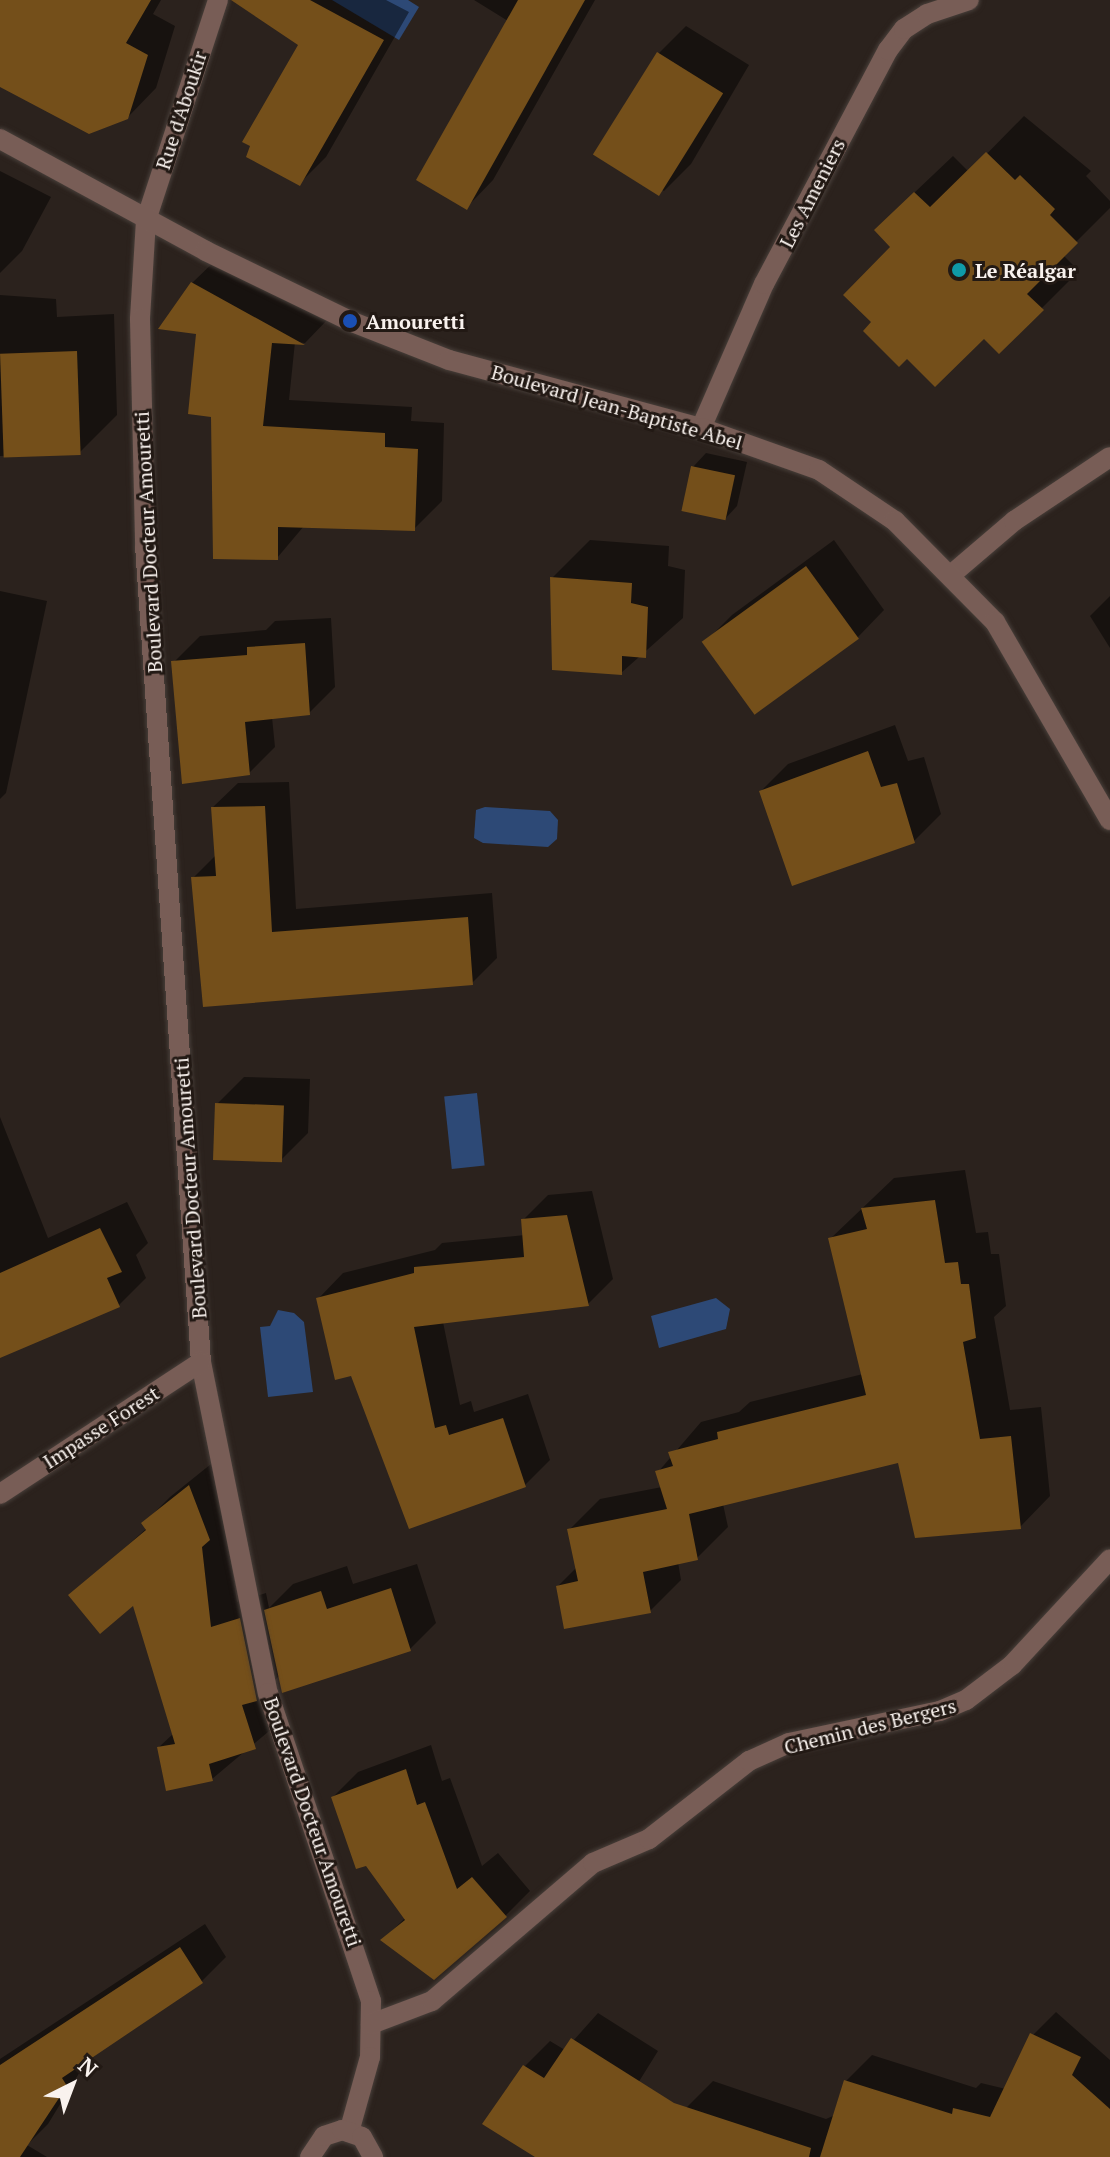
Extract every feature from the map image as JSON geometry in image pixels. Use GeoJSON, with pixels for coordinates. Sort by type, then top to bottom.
{"type":"FeatureCollection","features":[{"type":"Feature","properties":{"kind":"street","name":"Rue d'Aboukir"},"geometry":{"type":"LineString","coordinates":[[146,220],[218,0]]}},
{"type":"Feature","properties":{"kind":"street","name":"Les Ameniers"},"geometry":{"type":"LineString","coordinates":[[701,428],[764,284],[888,50],[904,29],[927,14],[969,0]]}},
{"type":"Feature","properties":{"kind":"street","name":"Boulevard Jean-Baptiste Abel"},"geometry":{"type":"LineString","coordinates":[[0,139],[146,220],[350,321],[449,360],[701,428],[819,470],[895,521],[952,574],[1021,660],[1110,820]]}},
{"type":"Feature","properties":{"kind":"street","name":"Boulevard Docteur Amouretti"},"geometry":{"type":"LineString","coordinates":[[146,220],[140,319],[145,545],[201,1362],[268,1693],[360,1956],[371,2024],[370,2057],[349,2132]]}},
{"type":"Feature","properties":{"kind":"street"},"geometry":{"type":"LineString","coordinates":[[952,574],[1014,521],[1110,457]]}},
{"type":"Feature","properties":{"kind":"street","name":"Impasse Forest"},"geometry":{"type":"LineString","coordinates":[[0,1494],[201,1362]]}},
{"type":"Feature","properties":{"kind":"street","name":"Chemin des Bergers"},"geometry":{"type":"LineString","coordinates":[[371,2024],[432,2001],[593,1863],[649,1839],[749,1761],[789,1743],[940,1711],[966,1700],[1012,1665],[1110,1559]]}},
{"type":"Feature","properties":{"kind":"street"},"geometry":{"type":"LineString","coordinates":[[310,2157],[324,2136],[349,2132],[362,2137],[373,2157]]}},
{"type":"Feature","properties":{"kind":"water"},"geometry":{"type":"Polygon","coordinates":[[[332,0],[408,0],[419,7],[399,40],[332,0]]]}},
{"type":"Feature","properties":{"kind":"water"},"geometry":{"type":"Polygon","coordinates":[[[485,807],[550,811],[558,820],[557,839],[548,847],[483,843],[474,838],[476,810],[485,807]]]}},
{"type":"Feature","properties":{"kind":"water"},"geometry":{"type":"Polygon","coordinates":[[[477,1093],[485,1166],[452,1169],[444,1096],[477,1093]]]}},
{"type":"Feature","properties":{"kind":"water"},"geometry":{"type":"Polygon","coordinates":[[[716,1298],[730,1309],[726,1329],[659,1348],[651,1316],[716,1298]]]}},
{"type":"Feature","properties":{"kind":"water"},"geometry":{"type":"Polygon","coordinates":[[[278,1310],[294,1313],[304,1322],[313,1392],[268,1397],[260,1327],[270,1326],[278,1310]]]}},
{"type":"Feature","properties":{"kind":"building"},"geometry":{"type":"Polygon","coordinates":[[[0,0],[151,0],[126,43],[148,55],[128,119],[89,134],[0,87],[0,0]]]}},
{"type":"Feature","properties":{"kind":"building"},"geometry":{"type":"Polygon","coordinates":[[[231,0],[310,0],[384,40],[300,186],[246,157],[250,146],[242,142],[298,45],[231,0]]]}},
{"type":"Feature","properties":{"kind":"building"},"geometry":{"type":"Polygon","coordinates":[[[518,0],[585,0],[467,210],[416,180],[518,0]]]}},
{"type":"Feature","properties":{"kind":"building"},"geometry":{"type":"Polygon","coordinates":[[[657,52],[723,93],[659,196],[593,155],[657,52]]]}},
{"type":"Feature","properties":{"kind":"building","name":"Le Réalgar"},"geometry":{"type":"Polygon","coordinates":[[[986,152],[1015,180],[1020,175],[1055,209],[1050,215],[1078,243],[1027,294],[1044,310],[999,354],[984,339],[935,387],[907,359],[899,367],[863,331],[871,322],[843,295],[890,247],[874,230],[914,192],[930,207],[986,152]]]}},
{"type":"Feature","properties":{"kind":"building"},"geometry":{"type":"Polygon","coordinates":[[[191,282],[305,345],[272,343],[263,426],[385,433],[385,447],[418,449],[415,531],[278,527],[278,560],[213,559],[211,417],[188,414],[196,334],[158,329],[191,282]]]}},
{"type":"Feature","properties":{"kind":"building"},"geometry":{"type":"Polygon","coordinates":[[[77,351],[81,455],[4,458],[0,354],[77,351]]]}},
{"type":"Feature","properties":{"kind":"building"},"geometry":{"type":"Polygon","coordinates":[[[691,466],[735,475],[725,520],[681,511],[691,466]]]}},
{"type":"Feature","properties":{"kind":"building"},"geometry":{"type":"Polygon","coordinates":[[[806,566],[859,639],[755,715],[702,642],[806,566]]]}},
{"type":"Feature","properties":{"kind":"building"},"geometry":{"type":"Polygon","coordinates":[[[550,577],[632,583],[631,603],[648,607],[646,658],[622,656],[622,675],[552,670],[550,577]]]}},
{"type":"Feature","properties":{"kind":"building"},"geometry":{"type":"Polygon","coordinates":[[[305,643],[310,715],[245,722],[250,775],[182,784],[171,661],[247,655],[247,647],[305,643]]]}},
{"type":"Feature","properties":{"kind":"building"},"geometry":{"type":"Polygon","coordinates":[[[868,751],[881,787],[897,783],[915,843],[792,886],[759,791],[868,751]]]}},
{"type":"Feature","properties":{"kind":"building"},"geometry":{"type":"Polygon","coordinates":[[[265,806],[272,932],[468,917],[473,985],[203,1007],[191,877],[216,876],[211,807],[265,806]]]}},
{"type":"Feature","properties":{"kind":"building"},"geometry":{"type":"Polygon","coordinates":[[[215,1103],[284,1105],[282,1162],[213,1160],[215,1103]]]}},
{"type":"Feature","properties":{"kind":"building"},"geometry":{"type":"Polygon","coordinates":[[[935,1200],[945,1263],[958,1262],[961,1284],[969,1284],[976,1338],[963,1342],[980,1439],[1011,1436],[1021,1529],[915,1538],[898,1463],[689,1514],[698,1560],[643,1572],[651,1613],[564,1629],[556,1586],[578,1581],[567,1529],[667,1509],[655,1471],[673,1466],[668,1452],[718,1439],[717,1432],[866,1395],[828,1238],[867,1229],[861,1208],[935,1200]]]}},
{"type":"Feature","properties":{"kind":"building"},"geometry":{"type":"Polygon","coordinates":[[[567,1215],[589,1306],[414,1327],[435,1428],[446,1425],[449,1435],[503,1418],[526,1487],[409,1529],[351,1376],[335,1380],[316,1298],[414,1273],[414,1267],[524,1257],[521,1219],[567,1215]]]}},
{"type":"Feature","properties":{"kind":"building"},"geometry":{"type":"Polygon","coordinates":[[[100,1228],[122,1272],[107,1278],[120,1307],[0,1358],[0,1273],[100,1228]]]}},
{"type":"Feature","properties":{"kind":"building"},"geometry":{"type":"Polygon","coordinates":[[[189,1485],[210,1540],[202,1547],[211,1627],[240,1618],[257,1701],[242,1705],[256,1749],[209,1764],[213,1781],[166,1791],[157,1747],[175,1744],[133,1606],[100,1634],[68,1595],[146,1530],[141,1523],[189,1485]]]}},
{"type":"Feature","properties":{"kind":"building"},"geometry":{"type":"Polygon","coordinates":[[[391,1588],[411,1651],[282,1693],[264,1610],[321,1591],[327,1609],[391,1588]]]}},
{"type":"Feature","properties":{"kind":"building"},"geometry":{"type":"Polygon","coordinates":[[[406,1769],[417,1805],[425,1802],[457,1889],[472,1877],[507,1917],[434,1980],[380,1940],[405,1920],[366,1866],[356,1869],[331,1797],[406,1769]]]}},
{"type":"Feature","properties":{"kind":"building"},"geometry":{"type":"Polygon","coordinates":[[[180,1947],[203,1983],[62,2078],[67,2086],[20,2157],[0,2157],[0,2065],[180,1947]]]}},
{"type":"Feature","properties":{"kind":"building"},"geometry":{"type":"Polygon","coordinates":[[[1030,2033],[1081,2057],[1072,2075],[1110,2109],[1110,2157],[820,2157],[844,2080],[952,2114],[953,2108],[990,2117],[1030,2033]]]}},
{"type":"Feature","properties":{"kind":"building"},"geometry":{"type":"Polygon","coordinates":[[[571,2038],[674,2103],[811,2148],[809,2157],[535,2157],[482,2124],[523,2065],[544,2078],[571,2038]]]}},
{"type":"Feature","properties":{"kind":"place","name":"Le Réalgar"},"geometry":{"type":"Point","coordinates":[959,270]}},
{"type":"Feature","properties":{"kind":"place","name":"Amouretti"},"geometry":{"type":"Point","coordinates":[350,321]}}]}
